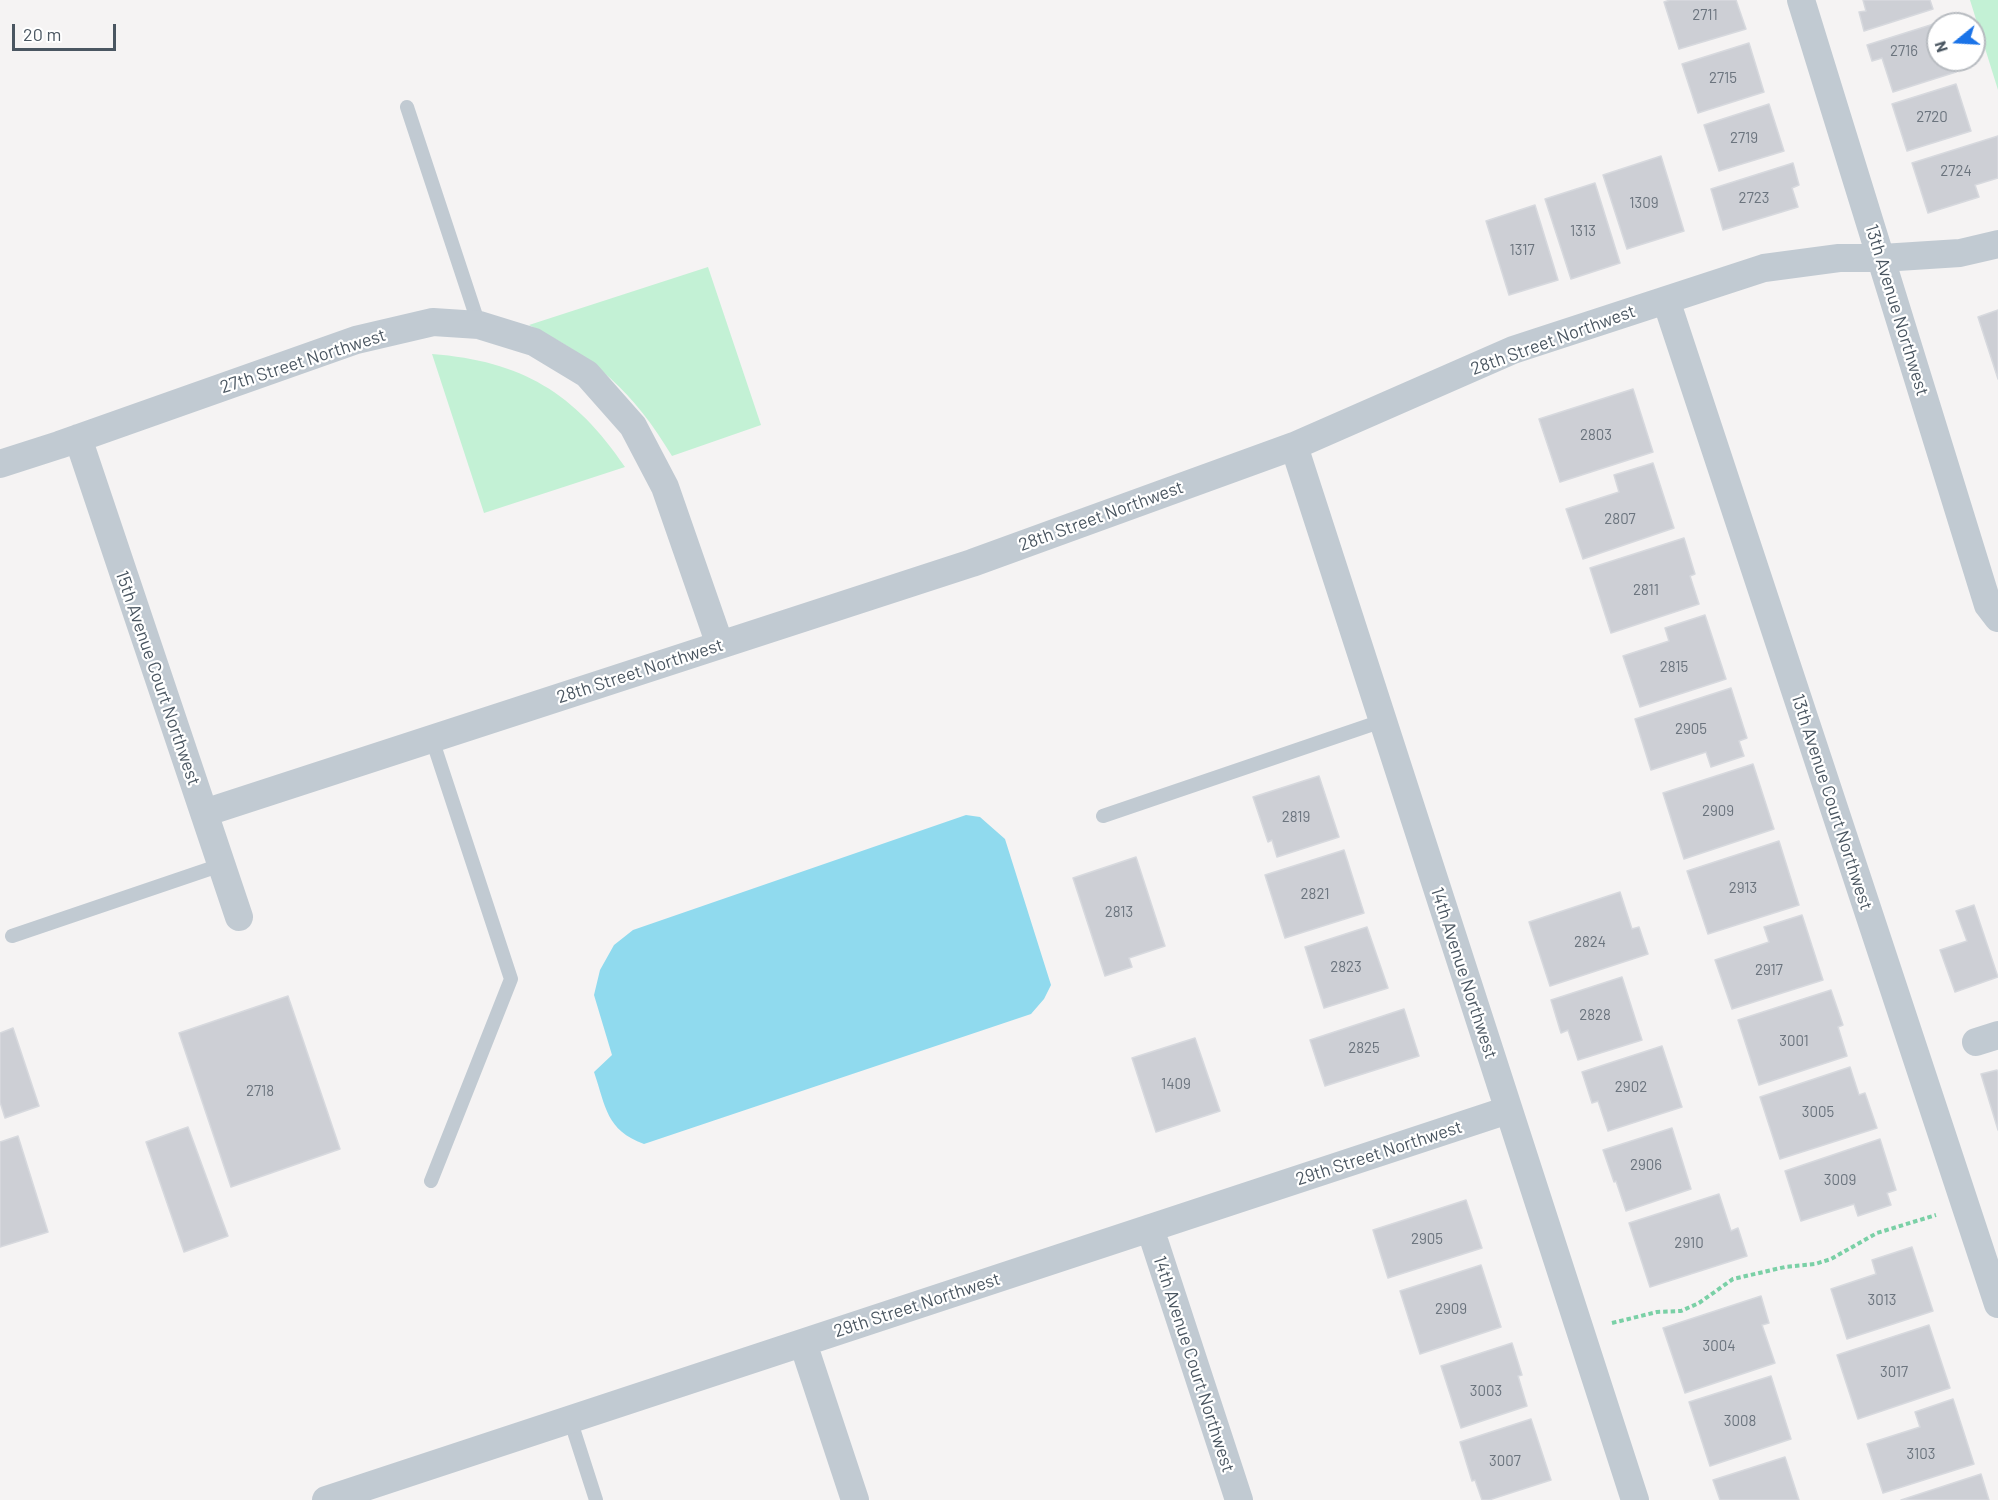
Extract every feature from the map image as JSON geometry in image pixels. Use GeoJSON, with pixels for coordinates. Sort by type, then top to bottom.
{"type":"FeatureCollection","features":[{"type":"Feature","properties":{"kind":"street","name":"13th Avenue Northwest"},"geometry":{"type":"LineString","coordinates":[[1801,0],[1988,605],[1998,618]]}},
{"type":"Feature","properties":{"kind":"street","name":"28th Street Northwest"},"geometry":{"type":"LineString","coordinates":[[204,813],[972,563],[1294,446],[1513,350],[1764,268],[1839,258],[1960,254],[1998,243]]}},
{"type":"Feature","properties":{"kind":"street","name":"13th Avenue Court Northwest"},"geometry":{"type":"LineString","coordinates":[[1666,300],[1998,1304]]}},
{"type":"Feature","properties":{"kind":"street","name":"27th Street Northwest"},"geometry":{"type":"LineString","coordinates":[[0,464],[356,340],[433,322],[479,325],[534,342],[587,374],[633,426],[665,487],[720,645]]}},
{"type":"Feature","properties":{"kind":"street","name":"15th Avenue Court Northwest"},"geometry":{"type":"LineString","coordinates":[[78,438],[239,917]]}},
{"type":"Feature","properties":{"kind":"street","name":"14th Avenue Northwest"},"geometry":{"type":"LineString","coordinates":[[1294,446],[1635,1500]]}},
{"type":"Feature","properties":{"kind":"street","name":"29th Street Northwest"},"geometry":{"type":"LineString","coordinates":[[326,1500],[1508,1110]]}},
{"type":"Feature","properties":{"kind":"street","name":"14th Avenue Court Northwest"},"geometry":{"type":"LineString","coordinates":[[1150,1228],[1239,1500]]}},
{"type":"Feature","properties":{"kind":"street"},"geometry":{"type":"LineString","coordinates":[[803,1343],[855,1500]]}},
{"type":"Feature","properties":{"kind":"lane"},"geometry":{"type":"LineString","coordinates":[[407,107],[479,325]]}},
{"type":"Feature","properties":{"kind":"lane"},"geometry":{"type":"LineString","coordinates":[[1103,816],[1382,721]]}},
{"type":"Feature","properties":{"kind":"lane"},"geometry":{"type":"LineString","coordinates":[[431,1181],[511,979],[432,739]]}},
{"type":"Feature","properties":{"kind":"lane"},"geometry":{"type":"LineString","coordinates":[[12,936],[221,865]]}},
{"type":"Feature","properties":{"kind":"lane"},"geometry":{"type":"LineString","coordinates":[[570,1419],[597,1500]]}},
{"type":"Feature","properties":{"kind":"path"},"geometry":{"type":"LineString","coordinates":[[1580,1331],[1657,1312],[1681,1311],[1699,1303],[1734,1279],[1785,1267],[1815,1264],[1831,1259],[1877,1233],[1966,1207]]}},
{"type":"Feature","properties":{"kind":"green space"},"geometry":{"type":"Polygon","coordinates":[[[1970,0],[1998,0],[1998,90],[1986,51],[1986,12],[1974,12],[1970,0]]]}},
{"type":"Feature","properties":{"kind":"green space"},"geometry":{"type":"Polygon","coordinates":[[[708,267],[761,425],[672,456],[642,413],[611,378],[574,350],[529,325],[708,267]]]}},
{"type":"Feature","properties":{"kind":"green space"},"geometry":{"type":"Polygon","coordinates":[[[432,354],[493,364],[544,385],[586,419],[625,467],[484,513],[432,354]]]}},
{"type":"Feature","properties":{"kind":"water"},"geometry":{"type":"Polygon","coordinates":[[[966,815],[980,817],[1005,839],[1051,985],[1044,999],[1031,1014],[644,1144],[622,1132],[609,1116],[594,1072],[612,1055],[594,995],[600,970],[614,945],[633,930],[966,815]]]}},
{"type":"Feature","properties":{"kind":"building"},"geometry":{"type":"Polygon","coordinates":[[[1670,0],[1736,0],[1746,29],[1679,49],[1664,2],[1670,0]]]}},
{"type":"Feature","properties":{"kind":"building"},"geometry":{"type":"Polygon","coordinates":[[[1863,0],[1930,0],[1933,9],[1864,31],[1859,12],[1866,11],[1863,0]]]}},
{"type":"Feature","properties":{"kind":"building"},"geometry":{"type":"Polygon","coordinates":[[[1926,26],[1926,72],[1956,72],[1893,92],[1882,58],[1872,61],[1867,45],[1926,26]]]}},
{"type":"Feature","properties":{"kind":"building"},"geometry":{"type":"Polygon","coordinates":[[[1749,43],[1764,92],[1698,113],[1682,64],[1749,43]]]}},
{"type":"Feature","properties":{"kind":"building"},"geometry":{"type":"Polygon","coordinates":[[[1956,84],[1971,131],[1907,151],[1892,104],[1956,84]]]}},
{"type":"Feature","properties":{"kind":"building"},"geometry":{"type":"Polygon","coordinates":[[[1769,104],[1784,151],[1719,171],[1704,125],[1769,104]]]}},
{"type":"Feature","properties":{"kind":"building"},"geometry":{"type":"Polygon","coordinates":[[[1998,136],[1998,178],[1975,185],[1979,197],[1928,213],[1912,163],[1998,136]]]}},
{"type":"Feature","properties":{"kind":"building"},"geometry":{"type":"Polygon","coordinates":[[[1661,156],[1684,231],[1627,249],[1603,175],[1661,156]]]}},
{"type":"Feature","properties":{"kind":"building"},"geometry":{"type":"Polygon","coordinates":[[[1793,163],[1799,185],[1792,188],[1798,207],[1723,230],[1711,189],[1793,163]]]}},
{"type":"Feature","properties":{"kind":"building"},"geometry":{"type":"Polygon","coordinates":[[[1595,183],[1620,263],[1571,279],[1545,199],[1595,183]]]}},
{"type":"Feature","properties":{"kind":"building"},"geometry":{"type":"Polygon","coordinates":[[[1535,205],[1558,280],[1509,295],[1486,221],[1535,205]]]}},
{"type":"Feature","properties":{"kind":"building"},"geometry":{"type":"Polygon","coordinates":[[[1998,310],[1998,379],[1978,317],[1998,310]]]}},
{"type":"Feature","properties":{"kind":"building"},"geometry":{"type":"Polygon","coordinates":[[[1633,389],[1653,452],[1560,482],[1539,419],[1633,389]]]}},
{"type":"Feature","properties":{"kind":"building"},"geometry":{"type":"Polygon","coordinates":[[[1653,463],[1674,528],[1583,559],[1566,509],[1619,492],[1614,475],[1653,463]]]}},
{"type":"Feature","properties":{"kind":"building"},"geometry":{"type":"Polygon","coordinates":[[[1684,538],[1695,574],[1690,576],[1699,604],[1611,633],[1590,568],[1684,538]]]}},
{"type":"Feature","properties":{"kind":"building"},"geometry":{"type":"Polygon","coordinates":[[[1705,615],[1726,679],[1640,707],[1623,656],[1669,641],[1665,628],[1705,615]]]}},
{"type":"Feature","properties":{"kind":"building"},"geometry":{"type":"Polygon","coordinates":[[[1731,688],[1747,738],[1739,741],[1744,756],[1711,767],[1706,752],[1651,770],[1635,719],[1731,688]]]}},
{"type":"Feature","properties":{"kind":"building"},"geometry":{"type":"Polygon","coordinates":[[[1753,764],[1774,829],[1684,859],[1663,793],[1753,764]]]}},
{"type":"Feature","properties":{"kind":"building"},"geometry":{"type":"Polygon","coordinates":[[[1319,776],[1339,837],[1277,857],[1272,840],[1268,842],[1253,797],[1319,776]]]}},
{"type":"Feature","properties":{"kind":"building"},"geometry":{"type":"Polygon","coordinates":[[[1779,841],[1799,905],[1708,934],[1687,871],[1779,841]]]}},
{"type":"Feature","properties":{"kind":"building"},"geometry":{"type":"Polygon","coordinates":[[[1344,850],[1364,913],[1285,938],[1265,875],[1344,850]]]}},
{"type":"Feature","properties":{"kind":"building"},"geometry":{"type":"Polygon","coordinates":[[[1136,857],[1165,946],[1129,958],[1132,967],[1105,976],[1073,878],[1136,857]]]}},
{"type":"Feature","properties":{"kind":"building"},"geometry":{"type":"Polygon","coordinates":[[[1620,892],[1632,929],[1639,927],[1648,954],[1550,986],[1529,922],[1620,892]]]}},
{"type":"Feature","properties":{"kind":"building"},"geometry":{"type":"Polygon","coordinates":[[[1974,905],[1998,977],[1955,992],[1940,950],[1967,941],[1956,911],[1974,905]]]}},
{"type":"Feature","properties":{"kind":"building"},"geometry":{"type":"Polygon","coordinates":[[[1802,915],[1823,980],[1732,1009],[1715,960],[1769,942],[1764,927],[1802,915]]]}},
{"type":"Feature","properties":{"kind":"building"},"geometry":{"type":"Polygon","coordinates":[[[1367,927],[1388,988],[1324,1008],[1305,947],[1367,927]]]}},
{"type":"Feature","properties":{"kind":"building"},"geometry":{"type":"Polygon","coordinates":[[[1622,977],[1642,1040],[1578,1060],[1568,1030],[1561,1033],[1551,1000],[1622,977]]]}},
{"type":"Feature","properties":{"kind":"building"},"geometry":{"type":"Polygon","coordinates":[[[1831,990],[1843,1025],[1838,1027],[1847,1056],[1759,1085],[1738,1020],[1831,990]]]}},
{"type":"Feature","properties":{"kind":"building"},"geometry":{"type":"Polygon","coordinates":[[[288,996],[340,1149],[231,1187],[179,1033],[288,996]]]}},
{"type":"Feature","properties":{"kind":"building"},"geometry":{"type":"Polygon","coordinates":[[[1404,1009],[1419,1056],[1325,1086],[1310,1040],[1404,1009]]]}},
{"type":"Feature","properties":{"kind":"building"},"geometry":{"type":"Polygon","coordinates":[[[13,1028],[39,1106],[5,1118],[0,1102],[0,1033],[13,1028]]]}},
{"type":"Feature","properties":{"kind":"building"},"geometry":{"type":"Polygon","coordinates":[[[1195,1038],[1220,1111],[1156,1132],[1132,1058],[1195,1038]]]}},
{"type":"Feature","properties":{"kind":"building"},"geometry":{"type":"Polygon","coordinates":[[[1662,1046],[1682,1107],[1608,1131],[1598,1101],[1592,1103],[1582,1072],[1662,1046]]]}},
{"type":"Feature","properties":{"kind":"building"},"geometry":{"type":"Polygon","coordinates":[[[1850,1067],[1859,1095],[1865,1093],[1877,1128],[1780,1159],[1760,1097],[1850,1067]]]}},
{"type":"Feature","properties":{"kind":"building"},"geometry":{"type":"Polygon","coordinates":[[[1997,1070],[1998,1073],[1998,1130],[1981,1074],[1997,1070]]]}},
{"type":"Feature","properties":{"kind":"building"},"geometry":{"type":"Polygon","coordinates":[[[188,1127],[228,1236],[184,1252],[146,1142],[188,1127]]]}},
{"type":"Feature","properties":{"kind":"building"},"geometry":{"type":"Polygon","coordinates":[[[1672,1128],[1691,1189],[1626,1211],[1603,1150],[1672,1128]]]}},
{"type":"Feature","properties":{"kind":"building"},"geometry":{"type":"Polygon","coordinates":[[[18,1136],[48,1232],[0,1247],[0,1142],[18,1136]]]}},
{"type":"Feature","properties":{"kind":"building"},"geometry":{"type":"Polygon","coordinates":[[[1880,1139],[1896,1190],[1887,1193],[1891,1205],[1858,1216],[1854,1204],[1801,1221],[1785,1171],[1880,1139]]]}},
{"type":"Feature","properties":{"kind":"building"},"geometry":{"type":"Polygon","coordinates":[[[1719,1194],[1731,1231],[1738,1228],[1747,1256],[1650,1287],[1629,1223],[1719,1194]]]}},
{"type":"Feature","properties":{"kind":"building"},"geometry":{"type":"Polygon","coordinates":[[[1466,1200],[1482,1248],[1388,1278],[1373,1230],[1466,1200]]]}},
{"type":"Feature","properties":{"kind":"building"},"geometry":{"type":"Polygon","coordinates":[[[1912,1247],[1933,1311],[1847,1339],[1831,1289],[1876,1274],[1872,1260],[1912,1247]]]}},
{"type":"Feature","properties":{"kind":"building"},"geometry":{"type":"Polygon","coordinates":[[[1481,1265],[1501,1327],[1420,1354],[1400,1291],[1481,1265]]]}},
{"type":"Feature","properties":{"kind":"building"},"geometry":{"type":"Polygon","coordinates":[[[1761,1296],[1769,1323],[1762,1325],[1775,1363],[1685,1393],[1663,1328],[1761,1296]]]}},
{"type":"Feature","properties":{"kind":"building"},"geometry":{"type":"Polygon","coordinates":[[[1929,1325],[1950,1388],[1858,1419],[1837,1355],[1929,1325]]]}},
{"type":"Feature","properties":{"kind":"building"},"geometry":{"type":"Polygon","coordinates":[[[1512,1343],[1522,1375],[1518,1376],[1527,1406],[1461,1428],[1441,1366],[1512,1343]]]}},
{"type":"Feature","properties":{"kind":"building"},"geometry":{"type":"Polygon","coordinates":[[[1771,1376],[1791,1439],[1710,1466],[1689,1402],[1771,1376]]]}},
{"type":"Feature","properties":{"kind":"building"},"geometry":{"type":"Polygon","coordinates":[[[1953,1399],[1974,1464],[1883,1493],[1867,1444],[1920,1427],[1915,1412],[1953,1399]]]}},
{"type":"Feature","properties":{"kind":"building"},"geometry":{"type":"Polygon","coordinates":[[[1531,1419],[1551,1480],[1489,1500],[1482,1500],[1475,1480],[1472,1481],[1460,1442],[1531,1419]]]}},
{"type":"Feature","properties":{"kind":"building"},"geometry":{"type":"Polygon","coordinates":[[[1785,1457],[1799,1500],[1720,1500],[1713,1480],[1785,1457]]]}},
{"type":"Feature","properties":{"kind":"building"},"geometry":{"type":"Polygon","coordinates":[[[1981,1474],[1989,1500],[1901,1500],[1981,1474]]]}}]}
